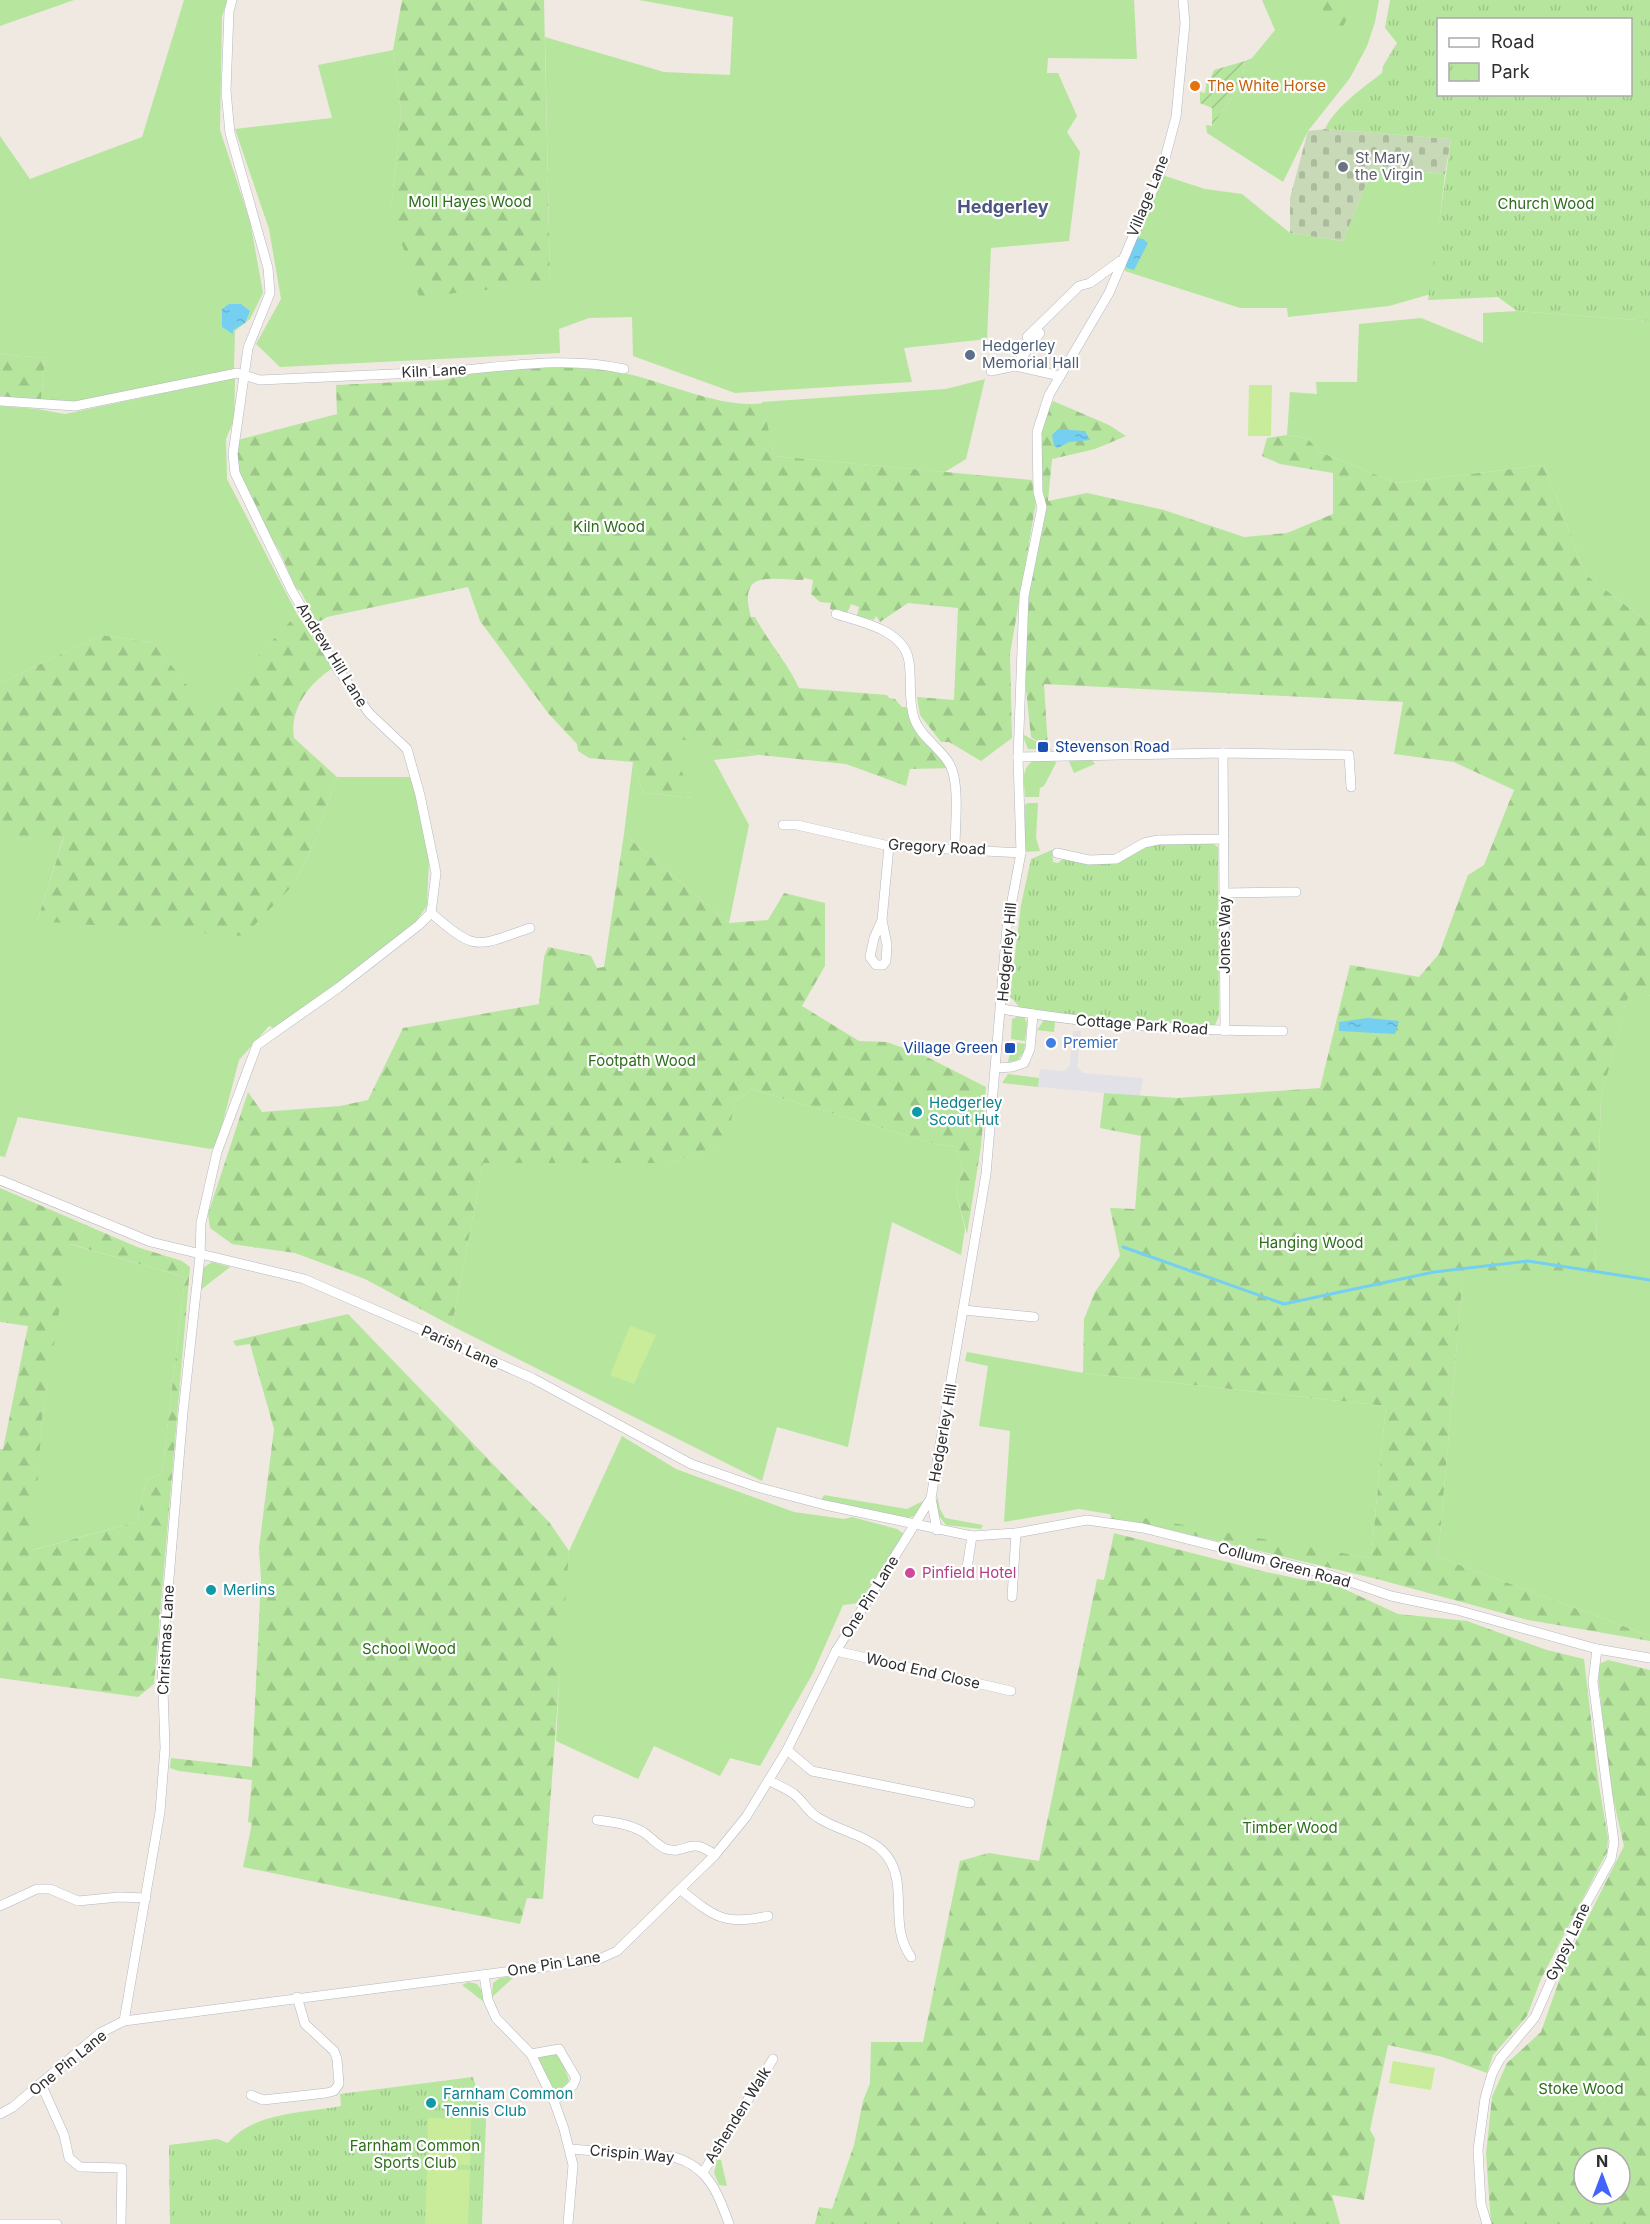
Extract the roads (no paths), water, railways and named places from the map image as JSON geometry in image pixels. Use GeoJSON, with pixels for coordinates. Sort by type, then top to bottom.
{"type":"FeatureCollection","features":[{"type":"Feature","properties":{"kind":"street","name":"Andrew Hill Lane"},"geometry":{"type":"LineString","coordinates":[[232,0],[229,11],[226,92],[230,134],[268,268],[270,293],[248,348],[233,454],[235,473],[292,591],[337,668],[369,713],[407,749],[420,795],[436,873],[431,913]]}},
{"type":"Feature","properties":{"kind":"street","name":"Village Lane"},"geometry":{"type":"LineString","coordinates":[[1060,376],[1100,310],[1163,166],[1176,117],[1185,23],[1183,0]]}},
{"type":"Feature","properties":{"kind":"street"},"geometry":{"type":"LineString","coordinates":[[1027,337],[1079,286],[1090,283],[1120,261]]}},
{"type":"Feature","properties":{"kind":"street"},"geometry":{"type":"LineString","coordinates":[[1015,366],[1040,333]]}},
{"type":"Feature","properties":{"kind":"street","name":"Kiln Lane"},"geometry":{"type":"LineString","coordinates":[[244,373],[260,380],[438,372],[552,362],[602,364],[624,369]]}},
{"type":"Feature","properties":{"kind":"street"},"geometry":{"type":"LineString","coordinates":[[991,371],[1015,366],[1060,376]]}},
{"type":"Feature","properties":{"kind":"street"},"geometry":{"type":"LineString","coordinates":[[0,401],[75,406],[244,373]]}},
{"type":"Feature","properties":{"kind":"street","name":"Hedgerley Hill"},"geometry":{"type":"LineString","coordinates":[[914,1525],[931,1498],[986,1174],[997,1068],[1007,927],[1021,853],[1018,757],[1024,596],[1042,507],[1038,492],[1037,432],[1049,395],[1060,376]]}},
{"type":"Feature","properties":{"kind":"street"},"geometry":{"type":"LineString","coordinates":[[836,614],[881,630],[894,638],[906,651],[909,660],[910,700],[914,718],[919,728],[950,765],[955,780],[955,848]]}},
{"type":"Feature","properties":{"kind":"street"},"geometry":{"type":"LineString","coordinates":[[1018,757],[1223,753],[1349,754],[1351,787]]}},
{"type":"Feature","properties":{"kind":"street","name":"Jones Way"},"geometry":{"type":"LineString","coordinates":[[1223,753],[1225,1031]]}},
{"type":"Feature","properties":{"kind":"street","name":"Gregory Road"},"geometry":{"type":"LineString","coordinates":[[783,825],[797,825],[889,846],[1021,853]]}},
{"type":"Feature","properties":{"kind":"street"},"geometry":{"type":"LineString","coordinates":[[1057,853],[1089,860],[1116,859],[1144,843],[1158,840],[1224,839]]}},
{"type":"Feature","properties":{"kind":"street"},"geometry":{"type":"LineString","coordinates":[[882,920],[889,846]]}},
{"type":"Feature","properties":{"kind":"street"},"geometry":{"type":"LineString","coordinates":[[1225,893],[1296,892]]}},
{"type":"Feature","properties":{"kind":"street"},"geometry":{"type":"LineString","coordinates":[[200,1256],[201,1223],[217,1152],[257,1045],[338,988],[419,925],[431,913],[464,940],[473,944],[490,942],[530,928]]}},
{"type":"Feature","properties":{"kind":"street","name":"Cottage Park Road"},"geometry":{"type":"LineString","coordinates":[[1002,1009],[1108,1024],[1225,1031],[1282,1031]]}},
{"type":"Feature","properties":{"kind":"street"},"geometry":{"type":"LineString","coordinates":[[997,1068],[1024,1063],[1030,1048],[1033,1014]]}},
{"type":"Feature","properties":{"kind":"street","name":"Parish Lane"},"geometry":{"type":"LineString","coordinates":[[0,1179],[151,1242],[314,1284],[532,1378],[691,1464],[757,1487],[914,1525]]}},
{"type":"Feature","properties":{"kind":"street","name":"Christmas Lane"},"geometry":{"type":"LineString","coordinates":[[124,2021],[160,1812],[165,1748],[162,1661],[183,1412],[200,1256]]}},
{"type":"Feature","properties":{"kind":"street"},"geometry":{"type":"LineString","coordinates":[[963,1310],[1034,1317]]}},
{"type":"Feature","properties":{"kind":"street"},"geometry":{"type":"LineString","coordinates":[[931,1498],[937,1530]]}},
{"type":"Feature","properties":{"kind":"street","name":"Collum Green Road"},"geometry":{"type":"LineString","coordinates":[[914,1525],[972,1536],[1016,1533],[1087,1520],[1143,1528],[1313,1571],[1390,1596],[1457,1610],[1596,1649],[1650,1658]]}},
{"type":"Feature","properties":{"kind":"street","name":"One Pin Lane"},"geometry":{"type":"LineString","coordinates":[[0,2114],[41,2084],[100,2033],[124,2021],[597,1960],[617,1951],[715,1855],[746,1817],[787,1750],[836,1651],[914,1525]]}},
{"type":"Feature","properties":{"kind":"street"},"geometry":{"type":"LineString","coordinates":[[1012,1597],[1016,1533]]}},
{"type":"Feature","properties":{"kind":"street"},"geometry":{"type":"LineString","coordinates":[[967,1568],[972,1536]]}},
{"type":"Feature","properties":{"kind":"street","name":"Gypsy Lane"},"geometry":{"type":"LineString","coordinates":[[1487,2224],[1481,2204],[1478,2156],[1485,2098],[1492,2074],[1500,2059],[1535,2017],[1580,1915],[1611,1858],[1613,1850],[1613,1823],[1601,1755],[1593,1682],[1596,1649]]}},
{"type":"Feature","properties":{"kind":"street","name":"Wood End Close"},"geometry":{"type":"LineString","coordinates":[[836,1651],[1011,1691]]}},
{"type":"Feature","properties":{"kind":"street"},"geometry":{"type":"LineString","coordinates":[[787,1750],[812,1771],[970,1803]]}},
{"type":"Feature","properties":{"kind":"street"},"geometry":{"type":"LineString","coordinates":[[770,1781],[795,1795],[817,1817],[867,1838],[884,1851],[897,1879],[898,1920],[903,1945],[911,1956]]}},
{"type":"Feature","properties":{"kind":"street"},"geometry":{"type":"LineString","coordinates":[[597,1820],[619,1823],[642,1832],[664,1848],[674,1850],[693,1844],[701,1845],[715,1855]]}},
{"type":"Feature","properties":{"kind":"street"},"geometry":{"type":"LineString","coordinates":[[0,1906],[38,1889],[50,1889],[78,1901],[119,1897],[146,1898]]}},
{"type":"Feature","properties":{"kind":"street"},"geometry":{"type":"LineString","coordinates":[[681,1890],[711,1915],[745,1921],[768,1916]]}},
{"type":"Feature","properties":{"kind":"street"},"geometry":{"type":"LineString","coordinates":[[484,1975],[488,2000],[496,2018],[531,2054],[554,2101],[573,2165],[568,2224]]}},
{"type":"Feature","properties":{"kind":"street"},"geometry":{"type":"LineString","coordinates":[[251,2095],[263,2100],[333,2091],[339,2084],[334,2050],[305,2024],[297,1997]]}},
{"type":"Feature","properties":{"kind":"street"},"geometry":{"type":"LineString","coordinates":[[531,2054],[560,2049],[576,2079],[573,2085],[554,2101]]}},
{"type":"Feature","properties":{"kind":"street","name":"Ashenden Walk"},"geometry":{"type":"LineString","coordinates":[[704,2171],[773,2059]]}},
{"type":"Feature","properties":{"kind":"street"},"geometry":{"type":"LineString","coordinates":[[41,2084],[64,2135],[69,2158],[80,2167],[122,2165],[121,2224]]}},
{"type":"Feature","properties":{"kind":"street","name":"Crispin Way"},"geometry":{"type":"LineString","coordinates":[[570,2149],[674,2157],[690,2162],[704,2171]]}},
{"type":"Feature","properties":{"kind":"street"},"geometry":{"type":"LineString","coordinates":[[704,2171],[722,2204],[729,2224]]}},
{"type":"Feature","properties":{"kind":"street"},"geometry":{"type":"LineString","coordinates":[[0,2224],[57,2224]]}},
{"type":"Feature","properties":{"kind":"water"},"geometry":{"type":"Polygon","coordinates":[[[1136,238],[1148,243],[1134,270],[1127,268],[1124,264],[1136,238]]]}},
{"type":"Feature","properties":{"kind":"water"},"geometry":{"type":"Polygon","coordinates":[[[229,304],[241,304],[250,311],[245,323],[233,330],[233,334],[222,327],[222,309],[229,304]]]}},
{"type":"Feature","properties":{"kind":"water"},"geometry":{"type":"Polygon","coordinates":[[[1058,429],[1085,431],[1090,440],[1069,442],[1058,448],[1054,446],[1052,435],[1058,429]]]}},
{"type":"Feature","properties":{"kind":"water"},"geometry":{"type":"Polygon","coordinates":[[[1368,1018],[1399,1021],[1395,1034],[1339,1031],[1339,1022],[1368,1018]]]}},
{"type":"Feature","properties":{"kind":"waterway"},"geometry":{"type":"LineString","coordinates":[[1123,1247],[1284,1304],[1434,1272],[1528,1261],[1650,1280]]}},
{"type":"Feature","properties":{"kind":"place","name":"The White Horse"},"geometry":{"type":"Point","coordinates":[1195,86]}},
{"type":"Feature","properties":{"kind":"place","name":"St Mary the Virgin"},"geometry":{"type":"Point","coordinates":[1343,167]}},
{"type":"Feature","properties":{"kind":"place","name":"Hedgerley Memorial Hall"},"geometry":{"type":"Point","coordinates":[970,355]}},
{"type":"Feature","properties":{"kind":"place","name":"Stevenson Road"},"geometry":{"type":"Point","coordinates":[1043,747]}},
{"type":"Feature","properties":{"kind":"place","name":"Premier"},"geometry":{"type":"Point","coordinates":[1051,1043]}},
{"type":"Feature","properties":{"kind":"place","name":"Village Green"},"geometry":{"type":"Point","coordinates":[1010,1048]}},
{"type":"Feature","properties":{"kind":"place","name":"Hedgerley Scout Hut"},"geometry":{"type":"Point","coordinates":[917,1112]}},
{"type":"Feature","properties":{"kind":"place","name":"Pinfield Hotel"},"geometry":{"type":"Point","coordinates":[910,1573]}},
{"type":"Feature","properties":{"kind":"place","name":"Merlins"},"geometry":{"type":"Point","coordinates":[211,1590]}},
{"type":"Feature","properties":{"kind":"place","name":"Farnham Common Tennis Club"},"geometry":{"type":"Point","coordinates":[431,2103]}},
{"type":"Feature","properties":{"kind":"district","name":"Hedgerley"},"geometry":{"type":"Point","coordinates":[1003,207]}},
{"type":"Feature","properties":{"kind":"park label","name":"Moll Hayes Wood"},"geometry":{"type":"Point","coordinates":[470,202]}},
{"type":"Feature","properties":{"kind":"park label","name":"Church Wood"},"geometry":{"type":"Point","coordinates":[1546,204]}},
{"type":"Feature","properties":{"kind":"park label","name":"Kiln Wood"},"geometry":{"type":"Point","coordinates":[609,527]}},
{"type":"Feature","properties":{"kind":"park label","name":"Footpath Wood"},"geometry":{"type":"Point","coordinates":[642,1061]}},
{"type":"Feature","properties":{"kind":"park label","name":"Hanging Wood"},"geometry":{"type":"Point","coordinates":[1311,1243]}},
{"type":"Feature","properties":{"kind":"park label","name":"School Wood"},"geometry":{"type":"Point","coordinates":[409,1649]}},
{"type":"Feature","properties":{"kind":"park label","name":"Timber Wood"},"geometry":{"type":"Point","coordinates":[1290,1828]}},
{"type":"Feature","properties":{"kind":"park label","name":"Stoke Wood"},"geometry":{"type":"Point","coordinates":[1581,2089]}},
{"type":"Feature","properties":{"kind":"park label","name":"Farnham Common Sports Club"},"geometry":{"type":"Point","coordinates":[415,2154]}}]}
